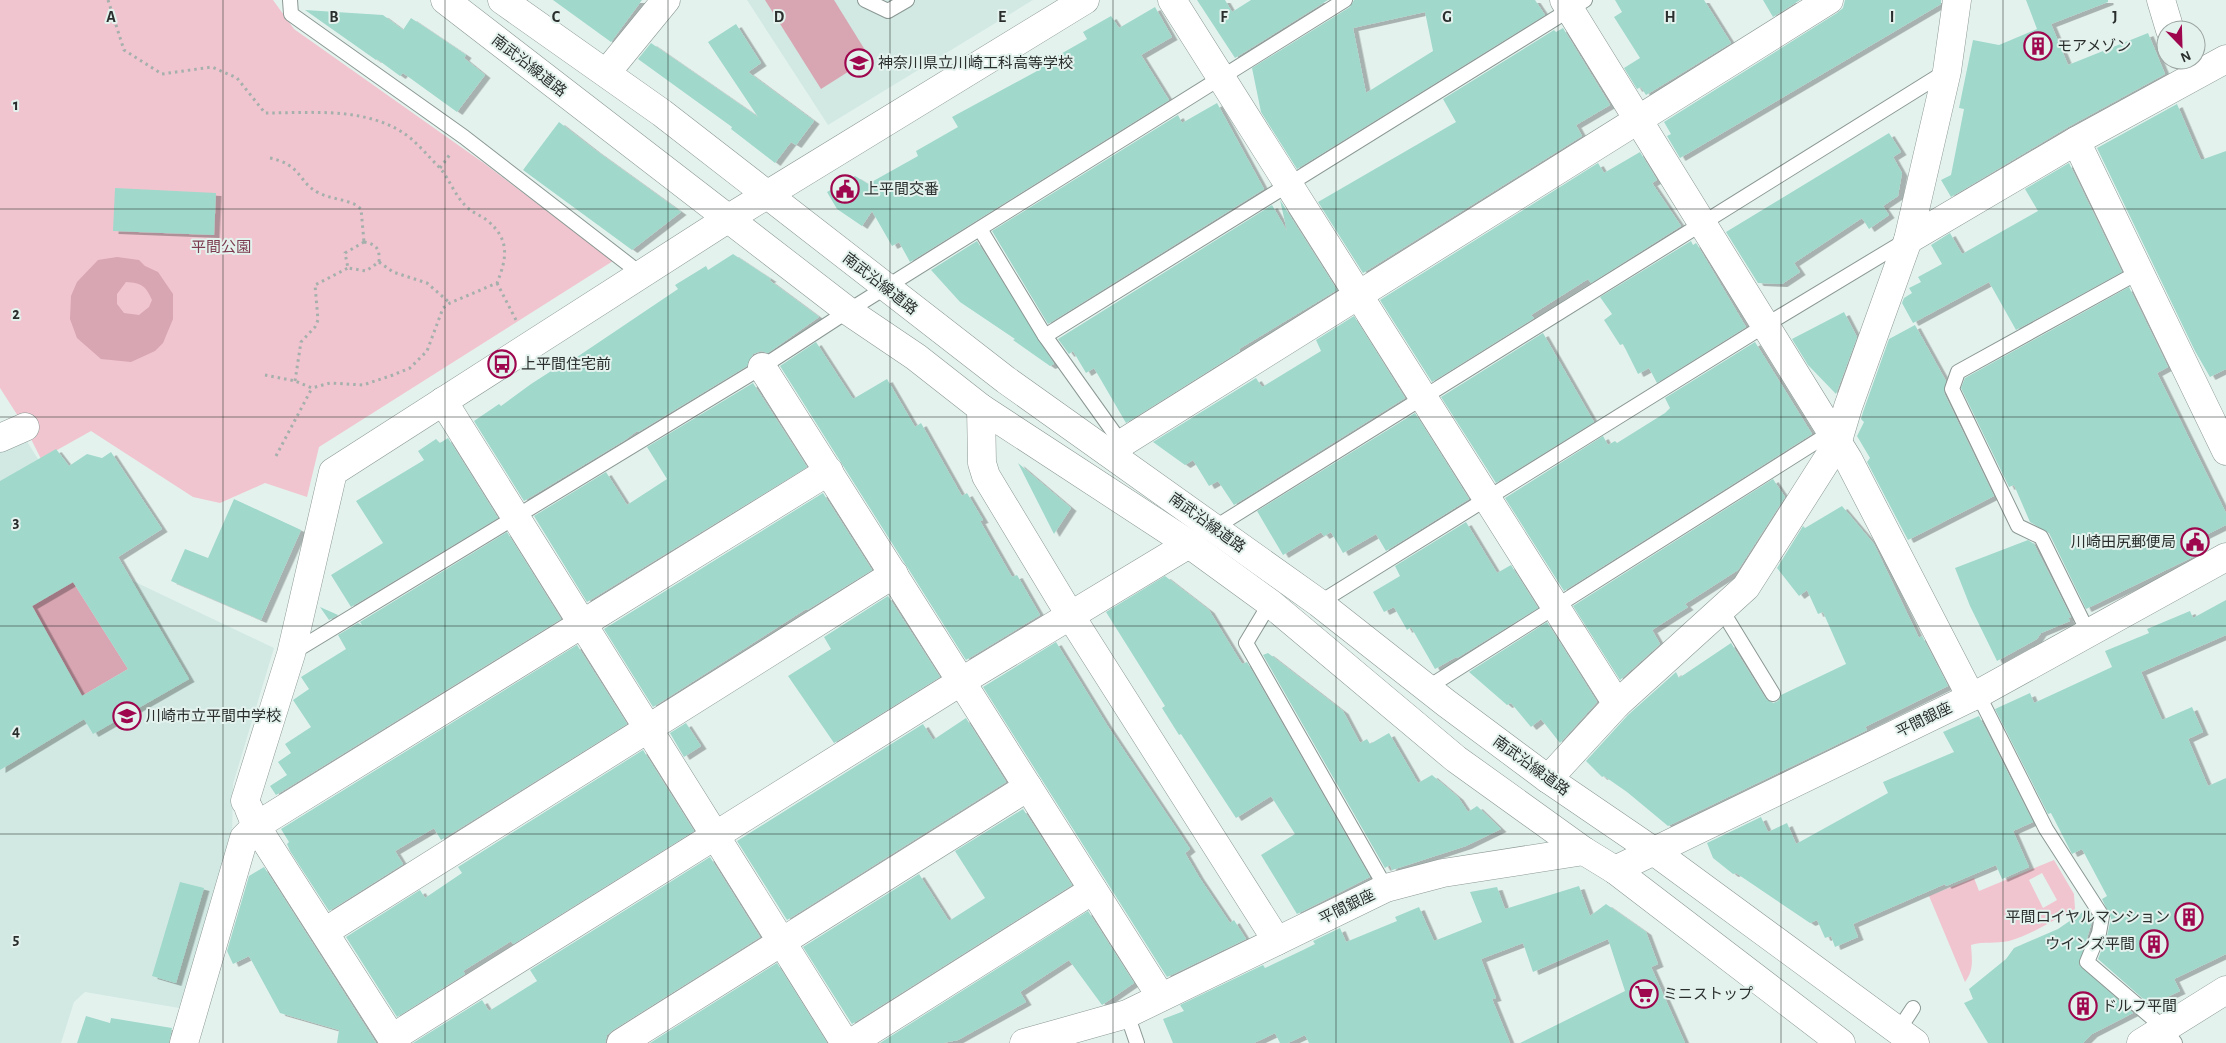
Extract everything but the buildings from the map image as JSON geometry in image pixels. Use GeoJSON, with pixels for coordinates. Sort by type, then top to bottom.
{"type":"FeatureCollection","features":[{"type":"Feature","properties":{"kind":"street","name":"南武沿線道路"},"geometry":{"type":"LineString","coordinates":[[445,0],[555,87],[729,218],[848,311],[916,357],[981,408],[1189,544],[1270,603],[1456,759],[1584,851],[1615,870],[1841,1043]]}},
{"type":"Feature","properties":{"kind":"street","name":"南武沿線道路"},"geometry":{"type":"LineString","coordinates":[[502,0],[607,72],[1006,380],[1115,448],[1214,528],[1319,603],[1427,688],[1548,779],[1655,852],[1906,1037]]}},
{"type":"Feature","properties":{"kind":"street"},"geometry":{"type":"LineString","coordinates":[[607,72],[666,0]]}},
{"type":"Feature","properties":{"kind":"street"},"geometry":{"type":"LineString","coordinates":[[1086,0],[768,196],[729,218],[333,472],[292,654],[245,801],[256,826],[326,931],[394,1040],[714,834],[1189,544]]}},
{"type":"Feature","properties":{"kind":"street"},"geometry":{"type":"LineString","coordinates":[[1172,0],[1617,704]]}},
{"type":"Feature","properties":{"kind":"street"},"geometry":{"type":"LineString","coordinates":[[1115,448],[1829,0]]}},
{"type":"Feature","properties":{"kind":"street"},"geometry":{"type":"LineString","coordinates":[[1548,779],[1617,704],[1746,587],[1834,439],[1848,407],[1908,240],[1947,71],[1957,0]]}},
{"type":"Feature","properties":{"kind":"street"},"geometry":{"type":"LineString","coordinates":[[2161,0],[2167,20]]}},
{"type":"Feature","properties":{"kind":"street"},"geometry":{"type":"LineString","coordinates":[[1573,3],[1638,120],[1848,460],[1974,695]]}},
{"type":"Feature","properties":{"kind":"street"},"geometry":{"type":"LineString","coordinates":[[2206,64],[2226,59]]}},
{"type":"Feature","properties":{"kind":"street"},"geometry":{"type":"LineString","coordinates":[[1908,240],[2076,141],[2183,70]]}},
{"type":"Feature","properties":{"kind":"street"},"geometry":{"type":"LineString","coordinates":[[2076,141],[2226,451]]}},
{"type":"Feature","properties":{"kind":"street"},"geometry":{"type":"LineString","coordinates":[[762,367],[1161,997]]}},
{"type":"Feature","properties":{"kind":"street"},"geometry":{"type":"LineString","coordinates":[[443,401],[845,1043]]}},
{"type":"Feature","properties":{"kind":"street"},"geometry":{"type":"LineString","coordinates":[[981,408],[982,463],[986,476],[1070,615],[1277,941]]}},
{"type":"Feature","properties":{"kind":"street"},"geometry":{"type":"LineString","coordinates":[[0,438],[25,427]]}},
{"type":"Feature","properties":{"kind":"street"},"geometry":{"type":"LineString","coordinates":[[184,1043],[244,838],[256,826],[829,471]]}},
{"type":"Feature","properties":{"kind":"street","name":"平間銀座"},"geometry":{"type":"LineString","coordinates":[[1615,870],[1974,695],[2089,634],[2226,557]]}},
{"type":"Feature","properties":{"kind":"street"},"geometry":{"type":"LineString","coordinates":[[326,931],[894,574]]}},
{"type":"Feature","properties":{"kind":"street"},"geometry":{"type":"LineString","coordinates":[[621,1043],[1028,787]]}},
{"type":"Feature","properties":{"kind":"street","name":"平間銀座"},"geometry":{"type":"LineString","coordinates":[[1024,1043],[1127,1014],[1386,888],[1444,873],[1584,851]]}},
{"type":"Feature","properties":{"kind":"street"},"geometry":{"type":"LineString","coordinates":[[851,1043],[1093,890]]}},
{"type":"Feature","properties":{"kind":"street"},"geometry":{"type":"LineString","coordinates":[[2141,1043],[2170,1035],[2226,990]]}},
{"type":"Feature","properties":{"kind":"lane"},"geometry":{"type":"LineString","coordinates":[[290,0],[291,14],[464,137],[641,274]]}},
{"type":"Feature","properties":{"kind":"lane"},"geometry":{"type":"LineString","coordinates":[[865,0],[888,12],[907,0]]}},
{"type":"Feature","properties":{"kind":"lane"},"geometry":{"type":"LineString","coordinates":[[292,654],[762,367],[848,311],[1345,0]]}},
{"type":"Feature","properties":{"kind":"lane"},"geometry":{"type":"LineString","coordinates":[[1045,336],[1289,185],[1573,3]]}},
{"type":"Feature","properties":{"kind":"lane"},"geometry":{"type":"LineString","coordinates":[[1214,528],[1947,71]]}},
{"type":"Feature","properties":{"kind":"lane"},"geometry":{"type":"LineString","coordinates":[[980,229],[1115,448]]}},
{"type":"Feature","properties":{"kind":"lane"},"geometry":{"type":"LineString","coordinates":[[1319,603],[1488,500],[1764,326],[1908,240]]}},
{"type":"Feature","properties":{"kind":"lane"},"geometry":{"type":"LineString","coordinates":[[2089,634],[2041,537],[2018,526],[1952,389],[1958,372],[2139,272]]}},
{"type":"Feature","properties":{"kind":"lane"},"geometry":{"type":"LineString","coordinates":[[1427,688],[1555,607],[1834,439]]}},
{"type":"Feature","properties":{"kind":"lane"},"geometry":{"type":"LineString","coordinates":[[1270,603],[1246,643],[1386,888]]}},
{"type":"Feature","properties":{"kind":"lane"},"geometry":{"type":"LineString","coordinates":[[1721,609],[1773,694]]}},
{"type":"Feature","properties":{"kind":"lane"},"geometry":{"type":"LineString","coordinates":[[1974,695],[2046,829],[2102,916],[2099,933],[2087,962],[2170,1035]]}},
{"type":"Feature","properties":{"kind":"lane"},"geometry":{"type":"LineString","coordinates":[[1906,1037],[1913,1008]]}},
{"type":"Feature","properties":{"kind":"lane"},"geometry":{"type":"LineString","coordinates":[[1127,1014],[1137,1043]]}},
{"type":"Feature","properties":{"kind":"path"},"geometry":{"type":"LineString","coordinates":[[108,0],[124,50],[162,74],[212,67],[237,78],[265,113],[348,114],[386,124],[414,140],[420,150],[440,168],[454,192],[466,207],[488,221],[504,243],[506,256],[497,283],[530,346]]}},
{"type":"Feature","properties":{"kind":"path"},"geometry":{"type":"LineString","coordinates":[[270,158],[285,161],[292,166],[317,193],[356,205],[361,209],[364,242]]}},
{"type":"Feature","properties":{"kind":"path"},"geometry":{"type":"LineString","coordinates":[[295,381],[301,342],[315,328],[318,320],[315,285],[348,268],[366,271],[379,262],[380,252],[377,247],[364,242]]}},
{"type":"Feature","properties":{"kind":"path"},"geometry":{"type":"LineString","coordinates":[[348,268],[346,253],[364,242]]}},
{"type":"Feature","properties":{"kind":"path"},"geometry":{"type":"LineString","coordinates":[[379,262],[393,272],[427,284],[450,303]]}},
{"type":"Feature","properties":{"kind":"path"},"geometry":{"type":"LineString","coordinates":[[265,376],[295,381],[312,388],[330,383],[363,385],[376,382],[410,368],[428,351],[443,308],[450,303],[497,283]]}},
{"type":"Feature","properties":{"kind":"path"},"geometry":{"type":"LineString","coordinates":[[276,456],[312,388]]}},
{"type":"Feature","properties":{"kind":"shaded area","name":"神奈川県立川崎工科高等学校"},"geometry":{"type":"Polygon","coordinates":[[[747,0],[1033,0],[828,125],[747,0]]]}},
{"type":"Feature","properties":{"kind":"shaded area"},"geometry":{"type":"Polygon","coordinates":[[[765,0],[834,0],[870,58],[821,89],[765,0]]]}},
{"type":"Feature","properties":{"kind":"shaded area"},"geometry":{"type":"Polygon","coordinates":[[[117,257],[139,260],[145,266],[158,272],[173,294],[173,319],[163,343],[155,351],[131,362],[101,359],[77,338],[70,319],[71,296],[77,282],[98,260],[117,257]],[[126,282],[117,294],[117,304],[124,313],[139,315],[149,307],[152,300],[148,291],[143,286],[126,282]]]}},
{"type":"Feature","properties":{"kind":"shaded area","name":"川崎市立平間中学校"},"geometry":{"type":"Polygon","coordinates":[[[26,440],[108,569],[274,648],[233,784],[232,839],[179,1008],[85,992],[74,1002],[61,1043],[0,1043],[0,452],[26,440]]]}},
{"type":"Feature","properties":{"kind":"shaded area"},"geometry":{"type":"Polygon","coordinates":[[[73,582],[128,669],[82,696],[32,606],[73,582]]]}},
{"type":"Feature","properties":{"kind":"green space","name":"平間公園"},"geometry":{"type":"Polygon","coordinates":[[[0,0],[273,0],[294,29],[485,164],[613,261],[319,447],[307,497],[265,483],[220,503],[193,497],[91,431],[41,459],[25,427],[0,388],[0,0]]]}},
{"type":"Feature","properties":{"kind":"green space"},"geometry":{"type":"Polygon","coordinates":[[[2054,860],[2074,894],[2075,909],[2034,931],[2009,941],[1971,945],[1971,969],[1965,982],[1929,896],[1974,878],[1979,891],[2054,860]],[[2042,873],[2029,880],[2043,908],[2057,900],[2042,873]]]}},
{"type":"Feature","properties":{"kind":"place","name":"モアメゾン"},"geometry":{"type":"Point","coordinates":[2038,46]}},
{"type":"Feature","properties":{"kind":"place","name":"神奈川県立川崎工科高等学校"},"geometry":{"type":"Point","coordinates":[859,63]}},
{"type":"Feature","properties":{"kind":"place","name":"上平間交番"},"geometry":{"type":"Point","coordinates":[845,189]}},
{"type":"Feature","properties":{"kind":"place","name":"上平間住宅前"},"geometry":{"type":"Point","coordinates":[502,364]}},
{"type":"Feature","properties":{"kind":"place","name":"川崎田尻郵便局"},"geometry":{"type":"Point","coordinates":[2195,542]}},
{"type":"Feature","properties":{"kind":"place","name":"川崎市立平間中学校"},"geometry":{"type":"Point","coordinates":[127,716]}},
{"type":"Feature","properties":{"kind":"place","name":"平間ロイヤルマンション"},"geometry":{"type":"Point","coordinates":[2189,917]}},
{"type":"Feature","properties":{"kind":"place","name":"ウインズ平間"},"geometry":{"type":"Point","coordinates":[2154,944]}},
{"type":"Feature","properties":{"kind":"place","name":"ミニストップ"},"geometry":{"type":"Point","coordinates":[1644,994]}},
{"type":"Feature","properties":{"kind":"place","name":"ドルフ平間"},"geometry":{"type":"Point","coordinates":[2083,1006]}}]}
